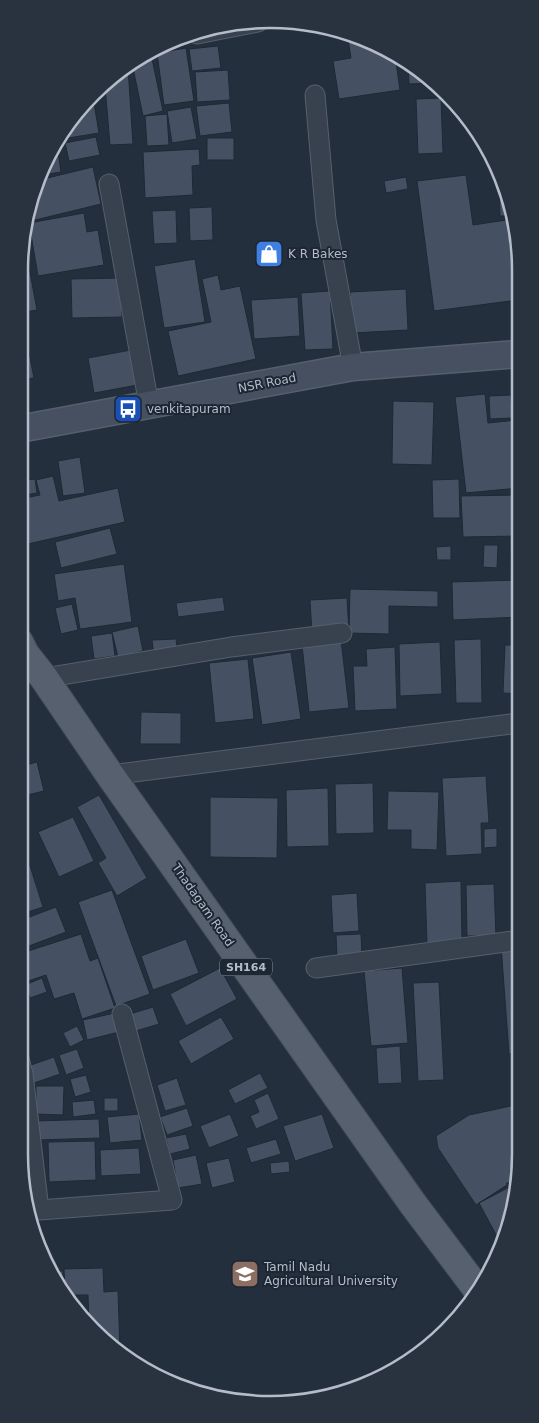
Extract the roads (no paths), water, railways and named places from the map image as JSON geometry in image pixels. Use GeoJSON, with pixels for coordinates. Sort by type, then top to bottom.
{"type":"FeatureCollection","features":[{"type":"Feature","properties":{"kind":"main road","name":"NSR Road"},"geometry":{"type":"LineString","coordinates":[[28,427],[354,367],[512,354]]}},
{"type":"Feature","properties":{"kind":"main road","name":"Thadagam Road"},"geometry":{"type":"LineString","coordinates":[[28,659],[44,678],[110,775],[408,1196],[473,1284]]}},
{"type":"Feature","properties":{"kind":"street"},"geometry":{"type":"LineString","coordinates":[[315,95],[326,220],[354,367]]}},
{"type":"Feature","properties":{"kind":"street"},"geometry":{"type":"LineString","coordinates":[[109,184],[149,405]]}},
{"type":"Feature","properties":{"kind":"street"},"geometry":{"type":"LineString","coordinates":[[44,678],[231,648],[342,633]]}},
{"type":"Feature","properties":{"kind":"street"},"geometry":{"type":"LineString","coordinates":[[110,775],[512,724]]}},
{"type":"Feature","properties":{"kind":"street"},"geometry":{"type":"LineString","coordinates":[[316,968],[512,941]]}},
{"type":"Feature","properties":{"kind":"street"},"geometry":{"type":"LineString","coordinates":[[34,1210],[172,1200],[122,1014]]}},
{"type":"Feature","properties":{"kind":"street"},"geometry":{"type":"LineString","coordinates":[[28,1128],[34,1208]]}},
{"type":"Feature","properties":{"kind":"place","name":"K R Bakes"},"geometry":{"type":"Point","coordinates":[269,254]}},
{"type":"Feature","properties":{"kind":"place","name":"venkitapuram"},"geometry":{"type":"Point","coordinates":[128,409]}},
{"type":"Feature","properties":{"kind":"place","name":"Tamil Nadu Agricultural University"},"geometry":{"type":"Point","coordinates":[245,1274]}}]}
